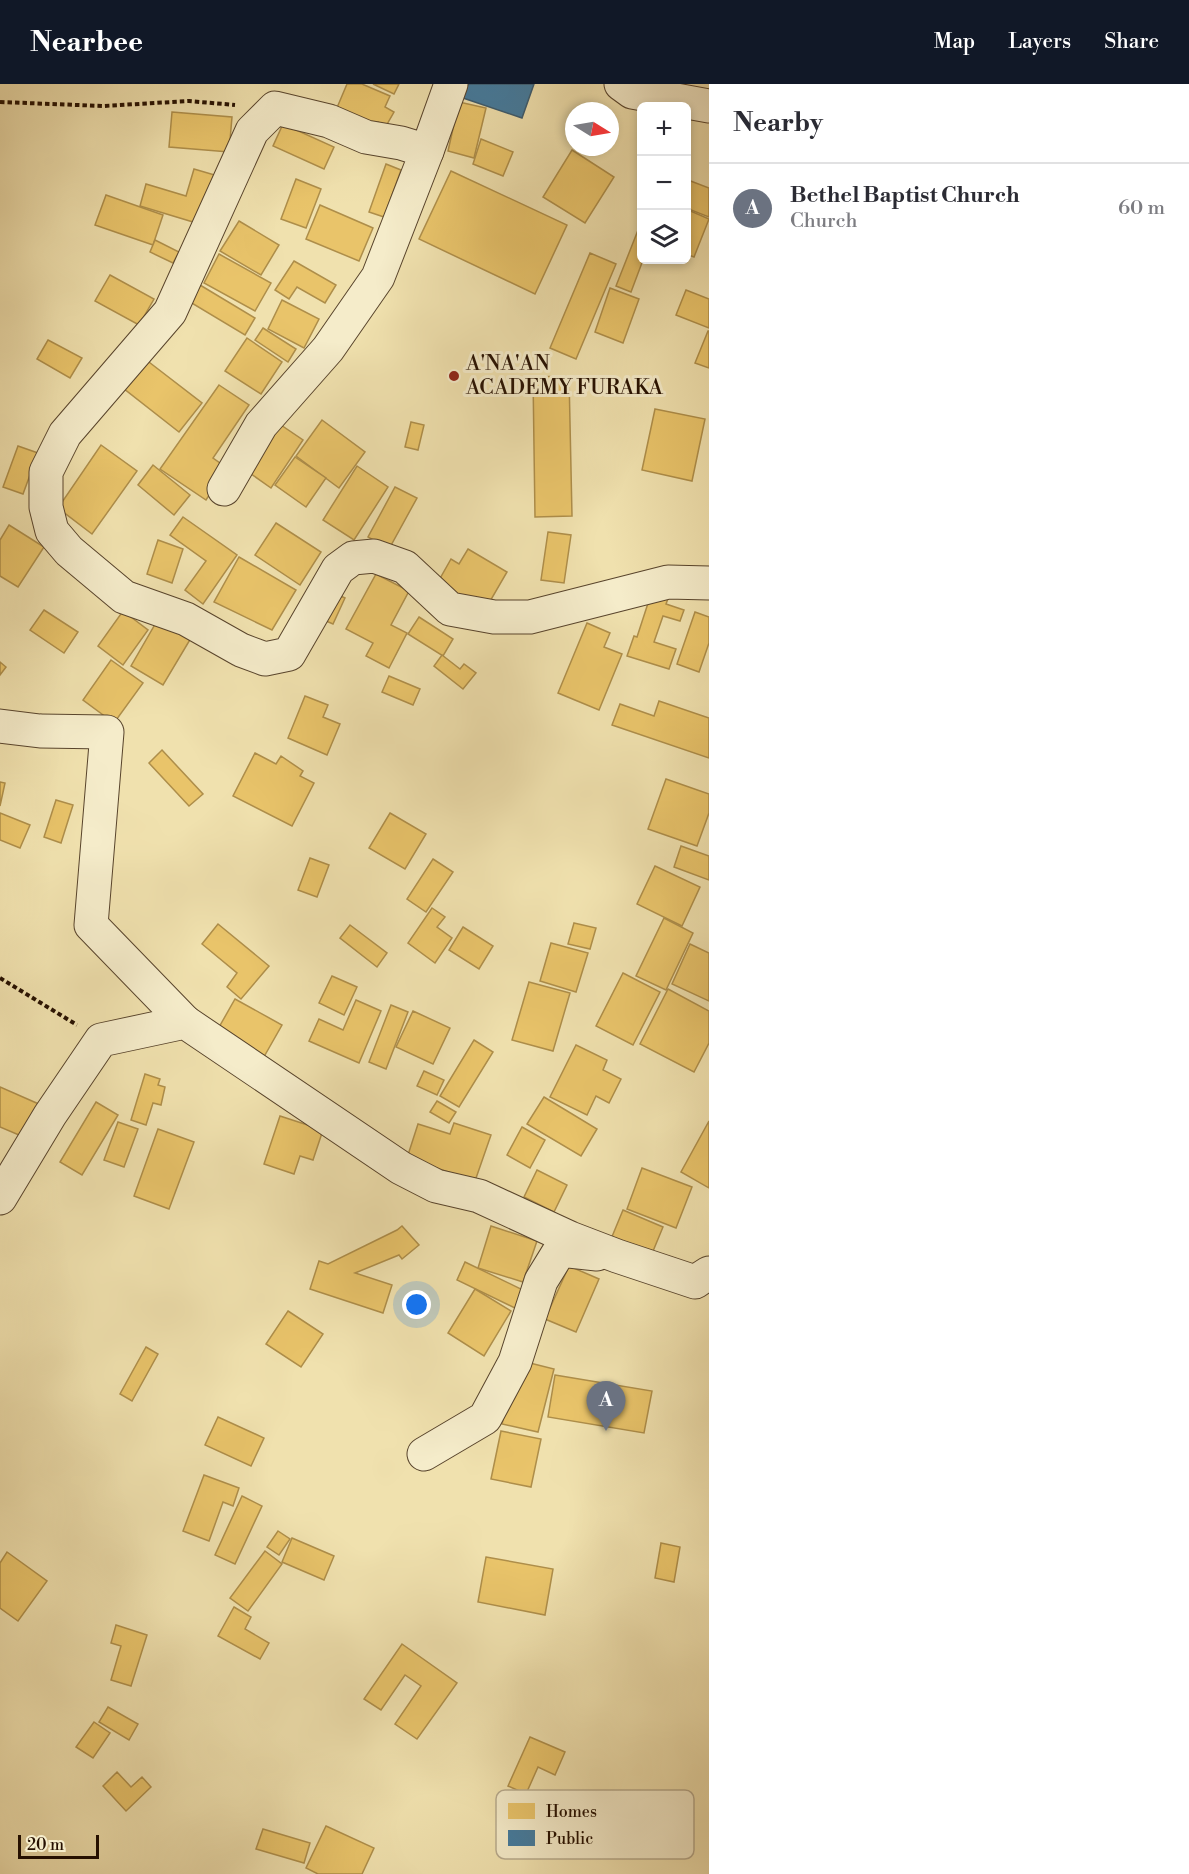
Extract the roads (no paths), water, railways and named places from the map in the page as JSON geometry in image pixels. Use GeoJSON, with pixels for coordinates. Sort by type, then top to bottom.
{"type":"FeatureCollection","features":[{"type":"Feature","properties":{"kind":"street"},"geometry":{"type":"LineString","coordinates":[[224,489],[261,425],[328,349],[378,277],[451,84]]}},
{"type":"Feature","properties":{"kind":"street"},"geometry":{"type":"LineString","coordinates":[[621,84],[632,92],[709,106]]}},
{"type":"Feature","properties":{"kind":"street"},"geometry":{"type":"LineString","coordinates":[[427,151],[401,143],[366,137],[329,121],[274,108],[252,131],[170,312],[65,434],[46,472],[46,507],[52,531],[69,551],[124,597],[186,619],[241,650],[265,659],[290,654],[338,569],[353,558],[374,556],[405,567],[450,609],[494,617],[530,617],[668,582],[709,583]]}},
{"type":"Feature","properties":{"kind":"street"},"geometry":{"type":"LineString","coordinates":[[0,726],[40,731],[107,732],[91,925],[185,1022],[400,1168],[436,1186],[479,1196],[570,1238],[695,1281],[709,1273]]}},
{"type":"Feature","properties":{"kind":"street"},"geometry":{"type":"LineString","coordinates":[[0,1198],[50,1116],[101,1040],[185,1022]]}},
{"type":"Feature","properties":{"kind":"street"},"geometry":{"type":"LineString","coordinates":[[424,1455],[485,1418],[515,1362],[541,1281],[560,1250],[617,1256]]}},
{"type":"Feature","properties":{"kind":"place","name":"A'NA'AN ACADEMY FURAKA"},"geometry":{"type":"Point","coordinates":[454,376]}},
{"type":"Feature","properties":{"kind":"place","name":"Bethel Baptist Church"},"geometry":{"type":"Point","coordinates":[606,1431]}}]}
